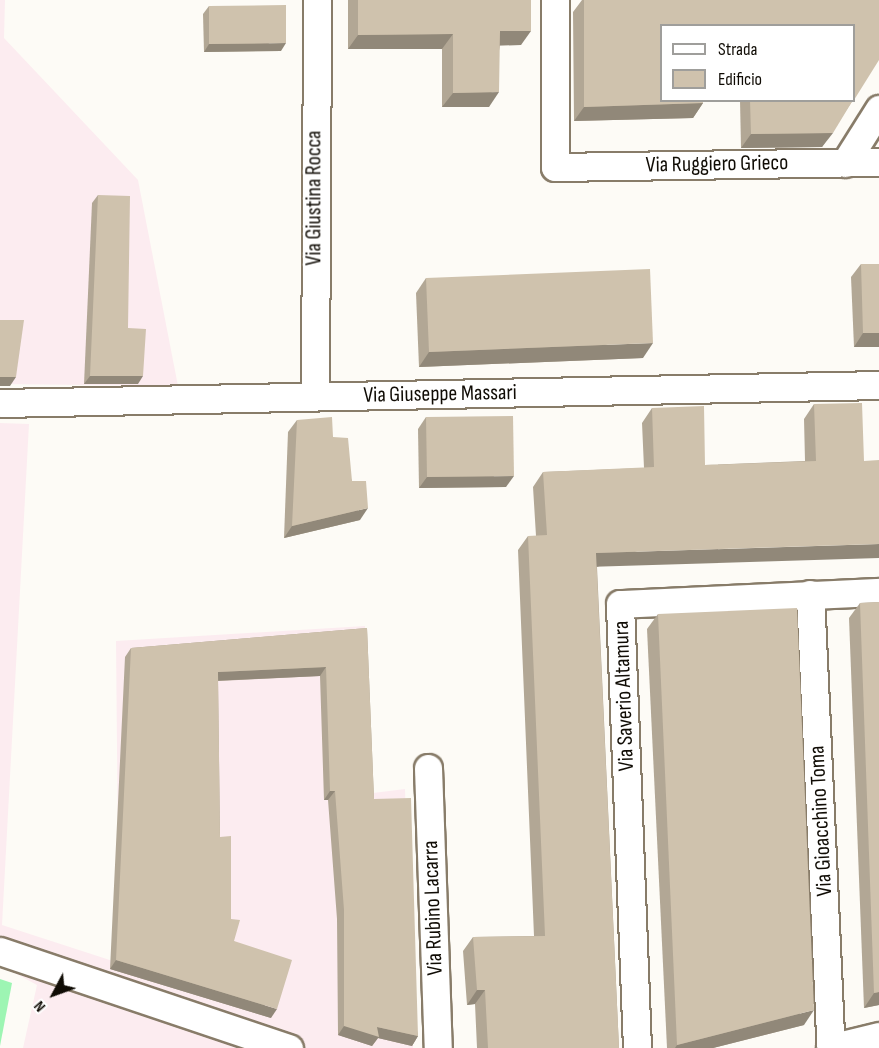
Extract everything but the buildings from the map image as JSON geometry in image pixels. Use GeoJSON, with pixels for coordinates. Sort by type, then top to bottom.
{"type":"FeatureCollection","features":[{"type":"Feature","properties":{"kind":"street","name":"Via Giustina Rocca"},"geometry":{"type":"LineString","coordinates":[[315,396],[317,0]]}},
{"type":"Feature","properties":{"kind":"street","name":"Via Ruggiero Grieco"},"geometry":{"type":"LineString","coordinates":[[555,0],[555,167],[879,162]]}},
{"type":"Feature","properties":{"kind":"street"},"geometry":{"type":"LineString","coordinates":[[845,163],[879,109]]}},
{"type":"Feature","properties":{"kind":"street","name":"Via Giuseppe Massari"},"geometry":{"type":"LineString","coordinates":[[0,403],[879,385]]}},
{"type":"Feature","properties":{"kind":"street","name":"Via Saverio Altamura"},"geometry":{"type":"LineString","coordinates":[[637,1048],[620,604],[879,592]]}},
{"type":"Feature","properties":{"kind":"street","name":"Via Gioacchino Toma"},"geometry":{"type":"LineString","coordinates":[[810,594],[831,1048]]}},
{"type":"Feature","properties":{"kind":"street","name":"Via Rubino Lacarra"},"geometry":{"type":"LineString","coordinates":[[428,768],[438,1048]]}},
{"type":"Feature","properties":{"kind":"street"},"geometry":{"type":"LineString","coordinates":[[0,951],[289,1048]]}},
{"type":"Feature","properties":{"kind":"street"},"geometry":{"type":"LineString","coordinates":[[831,1048],[879,1036]]}},
{"type":"Feature","properties":{"kind":"shaded area"},"geometry":{"type":"Polygon","coordinates":[[[0,0],[5,0],[4,38],[138,180],[178,386],[0,384],[0,0]]]}},
{"type":"Feature","properties":{"kind":"shaded area"},"geometry":{"type":"Polygon","coordinates":[[[0,423],[29,424],[2,925],[119,963],[116,641],[365,626],[365,794],[405,789],[413,1048],[23,1048],[37,985],[0,965],[0,423]]]}},
{"type":"Feature","properties":{"kind":"green space"},"geometry":{"type":"Polygon","coordinates":[[[0,979],[12,983],[0,1046],[0,979]]]}}]}
